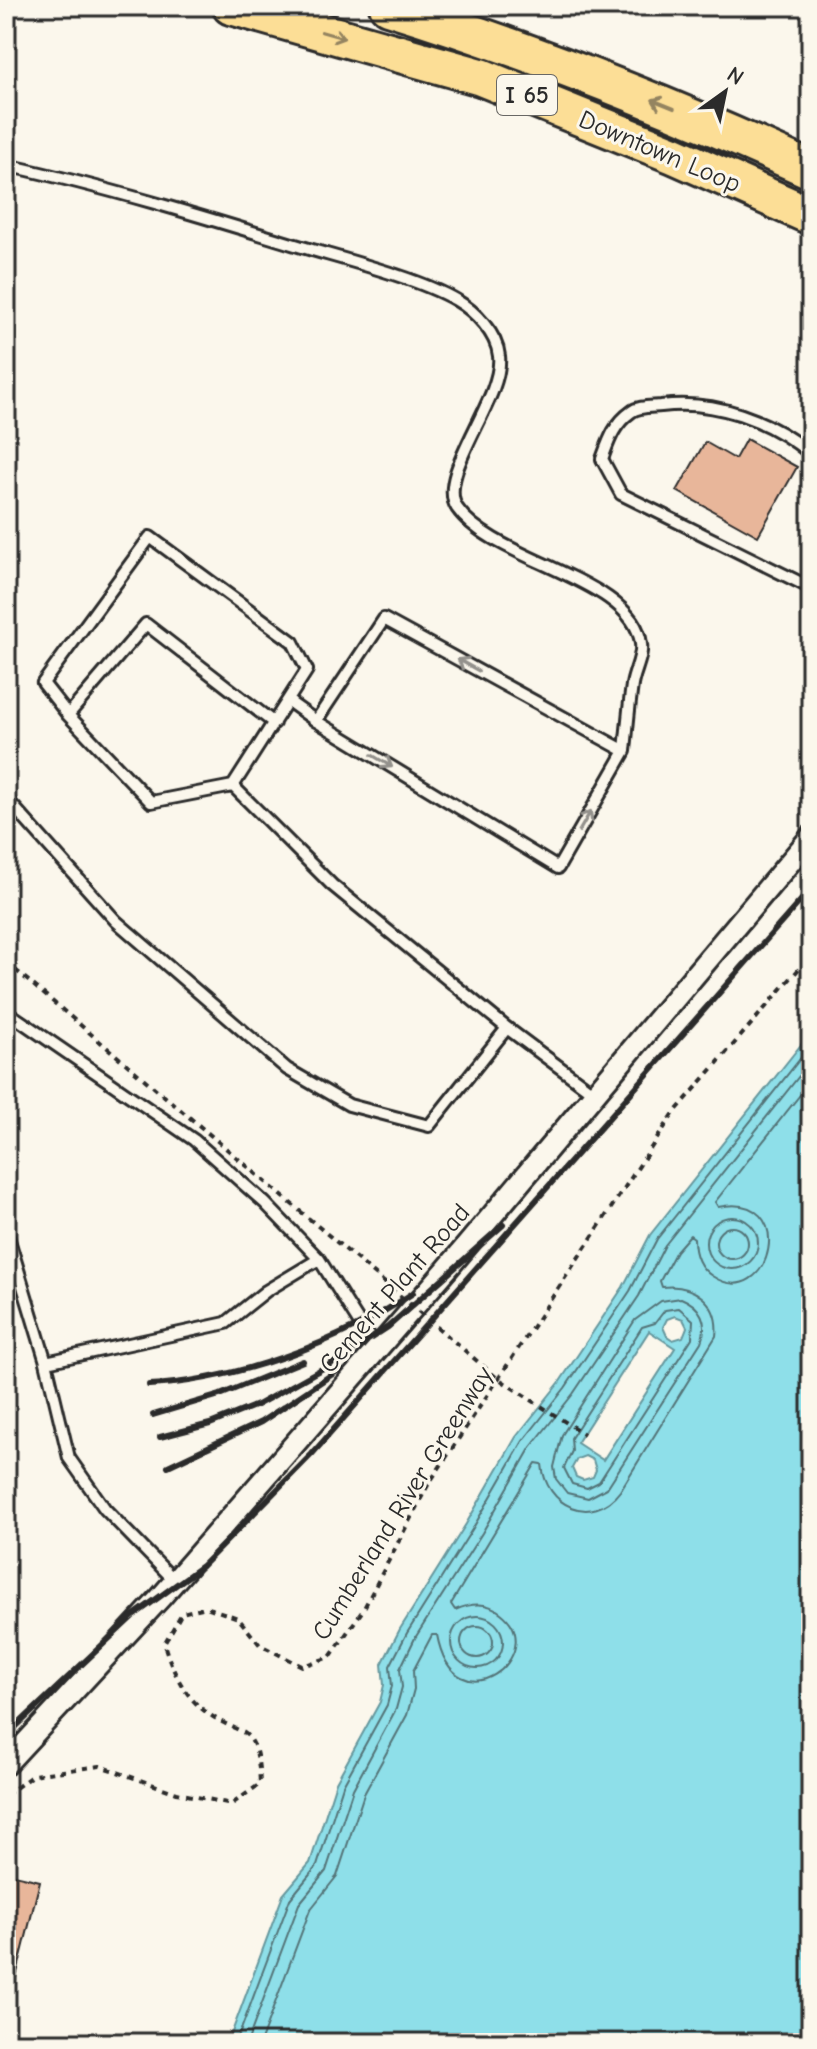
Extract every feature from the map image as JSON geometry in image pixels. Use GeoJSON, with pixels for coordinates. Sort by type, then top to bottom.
{"type":"FeatureCollection","features":[{"type":"Feature","properties":{"kind":"highway","name":"Downtown Loop"},"geometry":{"type":"LineString","coordinates":[[231,6],[481,77],[674,155],[811,216]]}},
{"type":"Feature","properties":{"kind":"highway","name":"Downtown Loop"},"geometry":{"type":"LineString","coordinates":[[388,6],[508,43],[690,115],[811,170]]}},
{"type":"Feature","properties":{"kind":"street","name":"Cement Plant Road"},"geometry":{"type":"LineString","coordinates":[[6,1764],[175,1581],[811,837]]}},
{"type":"Feature","properties":{"kind":"lane"},"geometry":{"type":"LineString","coordinates":[[6,165],[101,186],[358,264],[455,299],[473,312],[491,335],[499,354],[499,377],[452,483],[455,506],[490,538],[611,599],[632,619],[642,645],[632,682],[625,751],[558,868],[288,701]]}},
{"type":"Feature","properties":{"kind":"lane"},"geometry":{"type":"LineString","coordinates":[[811,454],[783,432],[735,413],[685,402],[633,409],[614,427],[602,459],[621,494],[811,588]]}},
{"type":"Feature","properties":{"kind":"lane"},"geometry":{"type":"LineString","coordinates":[[150,537],[293,642],[307,670],[288,701],[233,786],[151,802],[68,715],[43,683],[150,537]]}},
{"type":"Feature","properties":{"kind":"lane"},"geometry":{"type":"LineString","coordinates":[[316,721],[384,619],[625,751]]}},
{"type":"Feature","properties":{"kind":"lane"},"geometry":{"type":"LineString","coordinates":[[68,715],[146,624],[274,723]]}},
{"type":"Feature","properties":{"kind":"lane"},"geometry":{"type":"LineString","coordinates":[[233,786],[332,885],[507,1028],[594,1093]]}},
{"type":"Feature","properties":{"kind":"lane"},"geometry":{"type":"LineString","coordinates":[[6,798],[116,921],[287,1069],[349,1105],[429,1126],[507,1028]]}},
{"type":"Feature","properties":{"kind":"lane"},"geometry":{"type":"LineString","coordinates":[[6,1011],[194,1140],[265,1203],[319,1259],[363,1329],[379,1346]]}},
{"type":"Feature","properties":{"kind":"lane"},"geometry":{"type":"LineString","coordinates":[[6,1230],[46,1362],[69,1458],[105,1509],[175,1581]]}},
{"type":"Feature","properties":{"kind":"lane"},"geometry":{"type":"LineString","coordinates":[[46,1362],[226,1323],[266,1291],[319,1259]]}},
{"type":"Feature","properties":{"kind":"path","name":"Cumberland River Greenway"},"geometry":{"type":"LineString","coordinates":[[6,1795],[33,1775],[100,1766],[177,1793],[232,1804],[260,1784],[259,1752],[243,1730],[201,1708],[171,1670],[164,1644],[182,1613],[206,1607],[238,1618],[260,1645],[302,1666],[330,1657],[363,1610],[428,1485],[674,1113],[811,955]]}},
{"type":"Feature","properties":{"kind":"path"},"geometry":{"type":"LineString","coordinates":[[6,962],[496,1377],[584,1434]]}},
{"type":"Feature","properties":{"kind":"water"},"geometry":{"type":"Polygon","coordinates":[[[811,1032],[811,2043],[228,2043],[283,1895],[310,1863],[336,1782],[380,1702],[384,1685],[382,1664],[400,1629],[516,1437],[559,1383],[623,1287],[650,1235],[811,1032]],[[675,1316],[667,1319],[663,1327],[673,1340],[683,1337],[687,1327],[683,1319],[675,1316]],[[649,1331],[577,1443],[603,1460],[675,1348],[649,1331]],[[585,1456],[577,1459],[572,1468],[576,1477],[583,1480],[593,1477],[596,1470],[593,1460],[585,1456]]]}},
{"type":"Feature","properties":{"kind":"building"},"geometry":{"type":"Polygon","coordinates":[[[746,439],[797,467],[758,536],[677,491],[705,442],[735,459],[746,439]]]}},
{"type":"Feature","properties":{"kind":"building"},"geometry":{"type":"Polygon","coordinates":[[[6,1873],[40,1881],[12,1993],[6,1992],[6,1873]]]}},
{"type":"Feature","properties":{"kind":"railway"},"geometry":{"type":"LineString","coordinates":[[6,1736],[133,1616],[202,1566],[312,1454],[811,889]]}},
{"type":"Feature","properties":{"kind":"railway"},"geometry":{"type":"LineString","coordinates":[[160,1437],[210,1424],[257,1405],[336,1361],[388,1327],[503,1225]]}},
{"type":"Feature","properties":{"kind":"railway"},"geometry":{"type":"LineString","coordinates":[[149,1385],[217,1376],[287,1356],[354,1327],[413,1293]]}},
{"type":"Feature","properties":{"kind":"railway"},"geometry":{"type":"LineString","coordinates":[[153,1415],[220,1395],[303,1361]]}},
{"type":"Feature","properties":{"kind":"railway"},"geometry":{"type":"LineString","coordinates":[[168,1466],[261,1422],[340,1369]]}}]}
